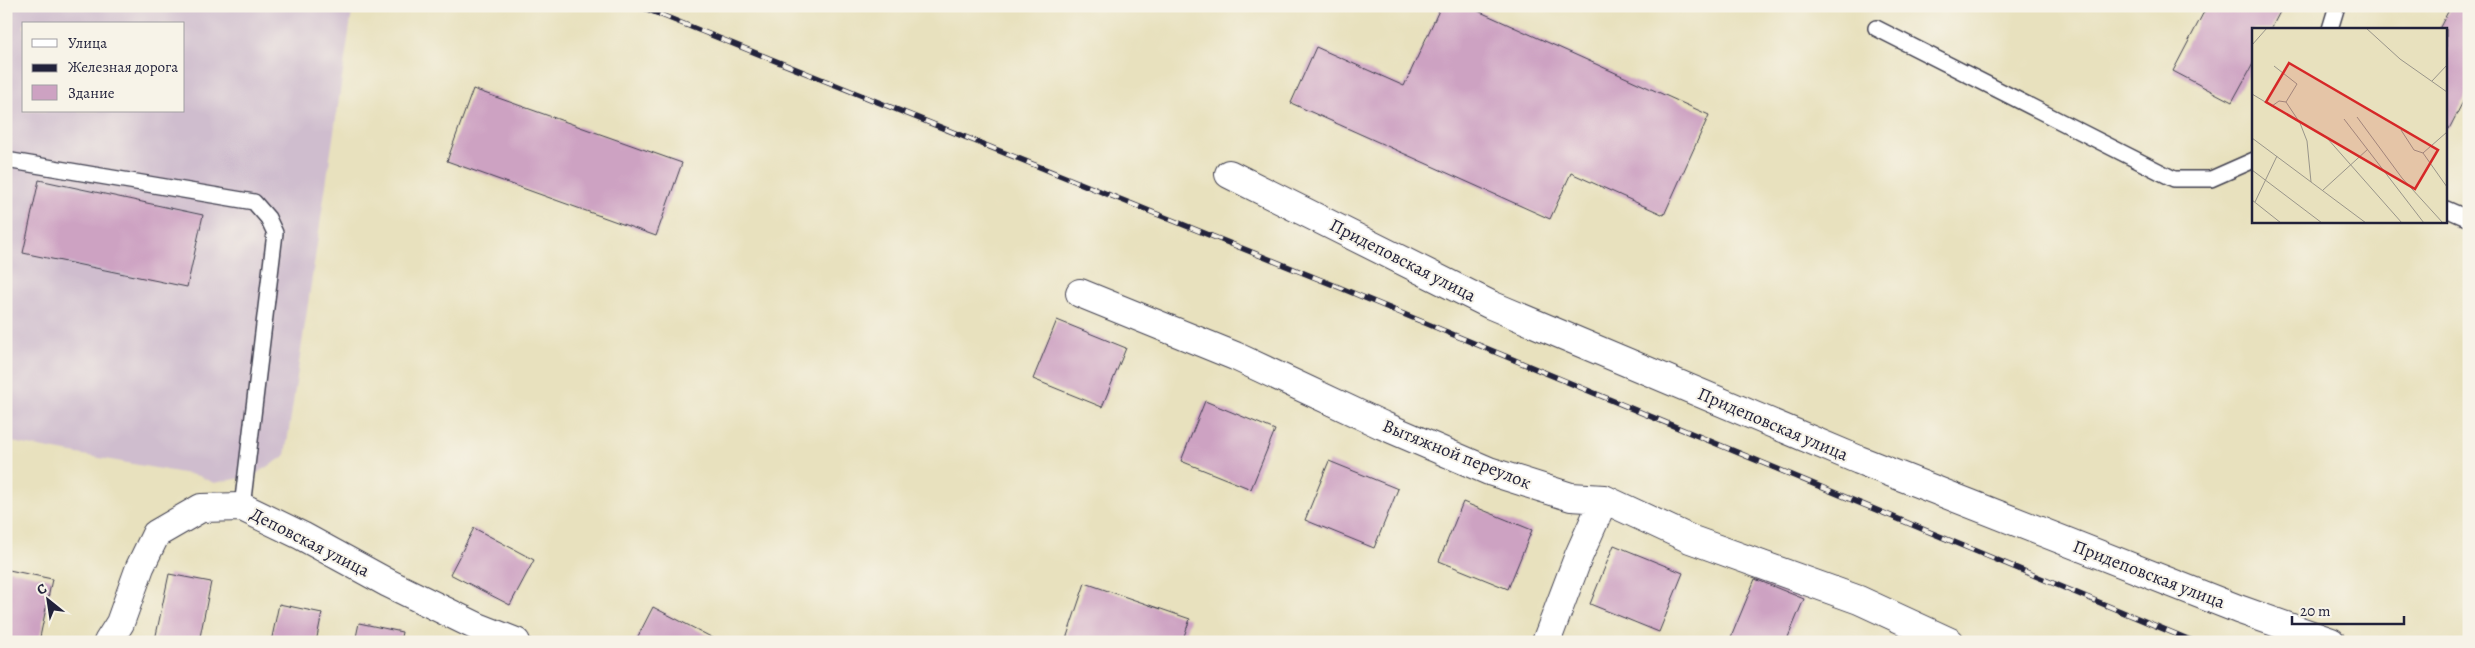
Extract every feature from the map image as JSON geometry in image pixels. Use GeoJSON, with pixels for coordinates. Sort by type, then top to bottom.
{"type":"FeatureCollection","features":[{"type":"Feature","properties":{"kind":"street","name":"Придеповская улица"},"geometry":{"type":"LineString","coordinates":[[1229,174],[1491,305],[1859,460],[2238,609],[2331,642]]}},
{"type":"Feature","properties":{"kind":"street","name":"Вытяжной переулок"},"geometry":{"type":"LineString","coordinates":[[1080,294],[1235,356],[1382,425],[1489,471],[1571,496],[1604,499],[1690,539],[1859,600],[1950,642]]}},
{"type":"Feature","properties":{"kind":"street"},"geometry":{"type":"LineString","coordinates":[[1546,642],[1579,555],[1604,499]]}},
{"type":"Feature","properties":{"kind":"street","name":"Деповская улица"},"geometry":{"type":"LineString","coordinates":[[108,642],[120,623],[140,567],[156,534],[201,508],[242,507],[302,536],[388,583],[516,642]]}},
{"type":"Feature","properties":{"kind":"lane"},"geometry":{"type":"LineString","coordinates":[[2330,28],[2337,6]]}},
{"type":"Feature","properties":{"kind":"lane"},"geometry":{"type":"LineString","coordinates":[[1876,28],[2174,179],[2211,179],[2252,161]]}},
{"type":"Feature","properties":{"kind":"lane"},"geometry":{"type":"LineString","coordinates":[[6,160],[254,202],[268,218],[275,233],[242,507]]}},
{"type":"Feature","properties":{"kind":"lane"},"geometry":{"type":"LineString","coordinates":[[2448,210],[2469,219]]}},
{"type":"Feature","properties":{"kind":"shaded area"},"geometry":{"type":"Polygon","coordinates":[[[6,6],[353,6],[285,456],[253,476],[214,483],[199,476],[6,441],[6,6]]]}},
{"type":"Feature","properties":{"kind":"building"},"geometry":{"type":"Polygon","coordinates":[[[1441,6],[1467,6],[1709,115],[1664,215],[1571,173],[1550,219],[1291,103],[1316,47],[1404,86],[1441,6]]]}},
{"type":"Feature","properties":{"kind":"building"},"geometry":{"type":"Polygon","coordinates":[[[2207,6],[2283,6],[2272,28],[2252,28],[2252,66],[2232,102],[2173,71],[2207,6]]]}},
{"type":"Feature","properties":{"kind":"building"},"geometry":{"type":"Polygon","coordinates":[[[2451,6],[2469,6],[2469,90],[2449,129],[2448,28],[2440,28],[2451,6]]]}},
{"type":"Feature","properties":{"kind":"building"},"geometry":{"type":"Polygon","coordinates":[[[473,89],[682,163],[656,236],[447,161],[473,89]]]}},
{"type":"Feature","properties":{"kind":"building"},"geometry":{"type":"Polygon","coordinates":[[[39,180],[203,215],[187,287],[23,253],[39,180]]]}},
{"type":"Feature","properties":{"kind":"building"},"geometry":{"type":"Polygon","coordinates":[[[1057,320],[1126,348],[1102,407],[1033,379],[1057,320]]]}},
{"type":"Feature","properties":{"kind":"building"},"geometry":{"type":"Polygon","coordinates":[[[1205,401],[1275,430],[1251,489],[1181,461],[1205,401]]]}},
{"type":"Feature","properties":{"kind":"building"},"geometry":{"type":"Polygon","coordinates":[[[1329,461],[1398,489],[1374,548],[1305,520],[1329,461]]]}},
{"type":"Feature","properties":{"kind":"building"},"geometry":{"type":"Polygon","coordinates":[[[1463,502],[1532,530],[1508,589],[1439,561],[1463,502]]]}},
{"type":"Feature","properties":{"kind":"building"},"geometry":{"type":"Polygon","coordinates":[[[474,528],[534,560],[510,605],[450,574],[474,528]]]}},
{"type":"Feature","properties":{"kind":"building"},"geometry":{"type":"Polygon","coordinates":[[[1614,545],[1683,573],[1659,632],[1590,604],[1614,545]]]}},
{"type":"Feature","properties":{"kind":"building"},"geometry":{"type":"Polygon","coordinates":[[[9,570],[52,579],[39,642],[6,637],[6,584],[9,570]]]}},
{"type":"Feature","properties":{"kind":"building"},"geometry":{"type":"Polygon","coordinates":[[[169,574],[211,582],[199,642],[155,640],[169,574]]]}},
{"type":"Feature","properties":{"kind":"building"},"geometry":{"type":"Polygon","coordinates":[[[1755,579],[1804,599],[1786,642],[1729,642],[1755,579]]]}},
{"type":"Feature","properties":{"kind":"building"},"geometry":{"type":"Polygon","coordinates":[[[1085,583],[1190,619],[1182,642],[1065,642],[1085,583]]]}},
{"type":"Feature","properties":{"kind":"building"},"geometry":{"type":"Polygon","coordinates":[[[279,604],[322,613],[316,642],[271,642],[279,604]]]}},
{"type":"Feature","properties":{"kind":"building"},"geometry":{"type":"Polygon","coordinates":[[[653,607],[713,638],[711,642],[635,642],[653,607]]]}},
{"type":"Feature","properties":{"kind":"building"},"geometry":{"type":"Polygon","coordinates":[[[359,623],[402,632],[400,642],[355,642],[359,623]]]}},
{"type":"Feature","properties":{"kind":"railway"},"geometry":{"type":"LineString","coordinates":[[639,6],[1336,286],[2195,642]]}}]}
